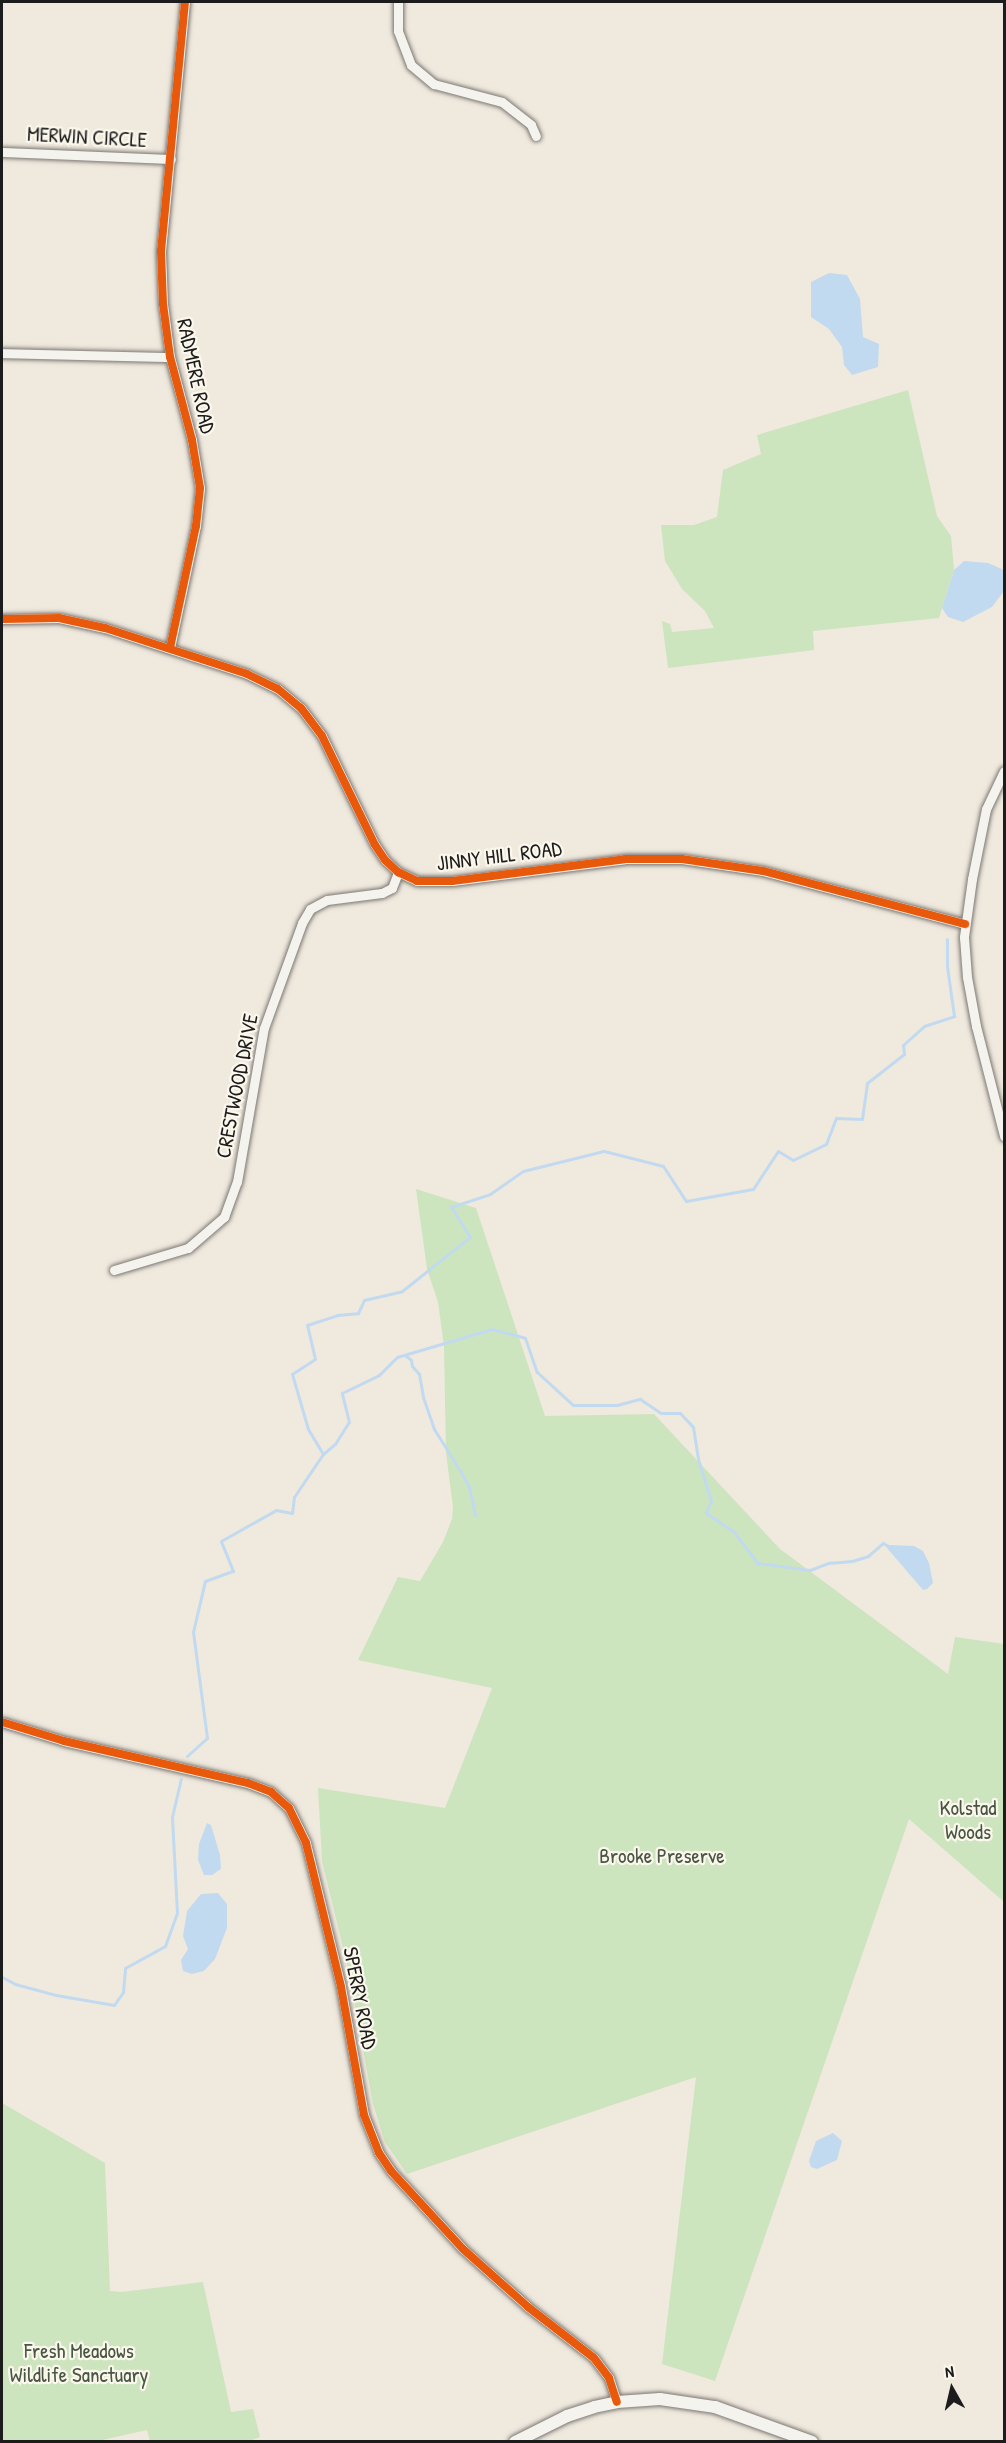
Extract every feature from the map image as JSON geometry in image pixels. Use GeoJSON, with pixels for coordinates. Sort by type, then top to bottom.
{"type":"FeatureCollection","features":[{"type":"Feature","properties":{"kind":"street","name":"RADMERE ROAD"},"geometry":{"type":"LineString","coordinates":[[170,648],[196,526],[200,488],[192,440],[170,357],[163,304],[161,251],[185,2]]}},
{"type":"Feature","properties":{"kind":"street"},"geometry":{"type":"LineString","coordinates":[[398,2],[398,31],[411,65],[434,84],[502,102],[531,124],[536,136]]}},
{"type":"Feature","properties":{"kind":"street","name":"MERWIN CIRCLE"},"geometry":{"type":"LineString","coordinates":[[2,152],[171,159]]}},
{"type":"Feature","properties":{"kind":"street"},"geometry":{"type":"LineString","coordinates":[[2,353],[170,357]]}},
{"type":"Feature","properties":{"kind":"street"},"geometry":{"type":"LineString","coordinates":[[2,619],[59,618],[105,628],[170,648],[265,682],[301,708],[322,736],[375,845],[398,872]]}},
{"type":"Feature","properties":{"kind":"street"},"geometry":{"type":"LineString","coordinates":[[1005,771],[986,809],[965,924],[969,994],[1005,1136]]}},
{"type":"Feature","properties":{"kind":"street","name":"JINNY HILL ROAD"},"geometry":{"type":"LineString","coordinates":[[398,872],[417,881],[437,882],[625,859],[682,859],[763,871],[965,924]]}},
{"type":"Feature","properties":{"kind":"street","name":"CRESTWOOD DRIVE"},"geometry":{"type":"LineString","coordinates":[[114,1270],[188,1248],[224,1217],[237,1182],[264,1028],[302,923],[310,909],[327,900],[382,893],[392,888],[398,872]]}},
{"type":"Feature","properties":{"kind":"street","name":"SPERRY ROAD"},"geometry":{"type":"LineString","coordinates":[[2,1722],[64,1741],[248,1783],[271,1792],[289,1808],[306,1843],[341,1988],[364,2115],[379,2152],[391,2170],[463,2249],[528,2307],[594,2358],[609,2378],[617,2402]]}},
{"type":"Feature","properties":{"kind":"street"},"geometry":{"type":"LineString","coordinates":[[515,2442],[567,2416],[617,2402],[660,2398],[699,2403],[739,2414],[812,2442]]}},
{"type":"Feature","properties":{"kind":"green space"},"geometry":{"type":"Polygon","coordinates":[[[908,390],[937,516],[951,536],[954,570],[939,618],[813,631],[814,650],[668,668],[662,621],[670,624],[672,632],[714,628],[705,611],[682,589],[665,561],[661,525],[694,525],[717,517],[723,470],[761,454],[757,435],[908,390]]]}},
{"type":"Feature","properties":{"kind":"green space","name":"Brooke Preserve"},"geometry":{"type":"Polygon","coordinates":[[[416,1189],[476,1208],[545,1416],[654,1414],[780,1549],[948,1674],[955,1637],[1004,1644],[1004,1902],[909,1819],[715,2381],[662,2364],[696,2077],[407,2174],[385,2142],[373,2104],[349,1972],[322,1861],[318,1788],[445,1808],[492,1688],[358,1660],[398,1577],[420,1581],[443,1542],[452,1519],[453,1507],[446,1453],[444,1346],[438,1302],[427,1269],[416,1189]]]}},
{"type":"Feature","properties":{"kind":"green space","name":"Fresh Meadows Wildlife Sanctuary"},"geometry":{"type":"Polygon","coordinates":[[[2,2103],[105,2163],[110,2291],[122,2292],[203,2282],[231,2412],[253,2409],[260,2437],[247,2442],[150,2441],[147,2430],[98,2441],[2,2441],[2,2103]]]}},
{"type":"Feature","properties":{"kind":"water"},"geometry":{"type":"Polygon","coordinates":[[[829,273],[847,275],[860,299],[863,337],[879,344],[878,367],[852,375],[844,365],[842,347],[829,329],[811,317],[811,282],[829,273]]]}},
{"type":"Feature","properties":{"kind":"water"},"geometry":{"type":"Polygon","coordinates":[[[964,561],[988,563],[1004,570],[1004,591],[992,607],[963,622],[948,617],[942,608],[954,570],[964,561]]]}},
{"type":"Feature","properties":{"kind":"water"},"geometry":{"type":"Polygon","coordinates":[[[889,1545],[914,1546],[923,1551],[929,1563],[933,1583],[927,1589],[923,1590],[887,1548],[889,1545]]]}},
{"type":"Feature","properties":{"kind":"water"},"geometry":{"type":"Polygon","coordinates":[[[207,1823],[211,1825],[220,1855],[221,1869],[212,1875],[204,1875],[198,1860],[199,1844],[207,1823]]]}},
{"type":"Feature","properties":{"kind":"water"},"geometry":{"type":"Polygon","coordinates":[[[218,1893],[227,1904],[227,1928],[215,1959],[204,1971],[192,1974],[183,1971],[181,1960],[188,1949],[183,1936],[187,1911],[201,1894],[218,1893]]]}},
{"type":"Feature","properties":{"kind":"water"},"geometry":{"type":"Polygon","coordinates":[[[833,2133],[842,2141],[837,2160],[817,2169],[811,2167],[809,2161],[816,2141],[833,2133]]]}},
{"type":"Feature","properties":{"kind":"waterway"},"geometry":{"type":"LineString","coordinates":[[187,1756],[207,1738],[193,1632],[205,1581],[233,1571],[221,1541],[276,1510],[292,1513],[294,1497],[323,1454],[308,1429],[292,1374],[315,1359],[307,1325],[337,1315],[358,1313],[364,1300],[402,1291],[470,1237],[451,1207],[490,1194],[523,1171],[604,1151],[663,1166],[686,1201],[753,1189],[778,1151],[793,1160],[826,1144],[836,1118],[862,1119],[867,1083],[904,1054],[903,1045],[924,1026],[954,1016],[947,966],[947,939]]}},
{"type":"Feature","properties":{"kind":"waterway"},"geometry":{"type":"LineString","coordinates":[[323,1454],[335,1444],[349,1422],[342,1393],[379,1375],[397,1357],[492,1329],[525,1338],[537,1372],[573,1405],[617,1405],[640,1399],[661,1413],[680,1413],[693,1427],[698,1459],[711,1501],[706,1513],[734,1532],[757,1563],[810,1570],[828,1563],[852,1561],[868,1556],[883,1543],[888,1546]]}},
{"type":"Feature","properties":{"kind":"waterway"},"geometry":{"type":"LineString","coordinates":[[405,1355],[411,1360],[412,1366],[419,1374],[423,1397],[434,1429],[469,1487],[475,1515]]}},
{"type":"Feature","properties":{"kind":"waterway"},"geometry":{"type":"LineString","coordinates":[[2,1977],[15,1984],[56,1995],[114,2005],[123,1992],[125,1968],[165,1946],[177,1913],[172,1817],[181,1779]]}},
{"type":"Feature","properties":{"kind":"cycle path"},"geometry":{"type":"LineString","coordinates":[[170,648],[196,526],[200,488],[192,440],[170,357],[163,304],[161,251],[185,2]]}},
{"type":"Feature","properties":{"kind":"cycle path"},"geometry":{"type":"LineString","coordinates":[[2,619],[59,618],[105,628],[247,674],[278,689],[301,708],[322,736],[375,845],[385,860],[398,872],[417,881],[452,881],[625,859],[682,859],[763,871],[965,924]]}},
{"type":"Feature","properties":{"kind":"cycle path"},"geometry":{"type":"LineString","coordinates":[[2,1722],[64,1741],[248,1783],[271,1792],[289,1808],[306,1843],[341,1987],[364,2115],[379,2153],[391,2171],[463,2249],[528,2307],[594,2358],[609,2378],[617,2402]]}},
{"type":"Feature","properties":{"kind":"park label","name":"Kolstad Woods"},"geometry":{"type":"Point","coordinates":[968,1820]}}]}
